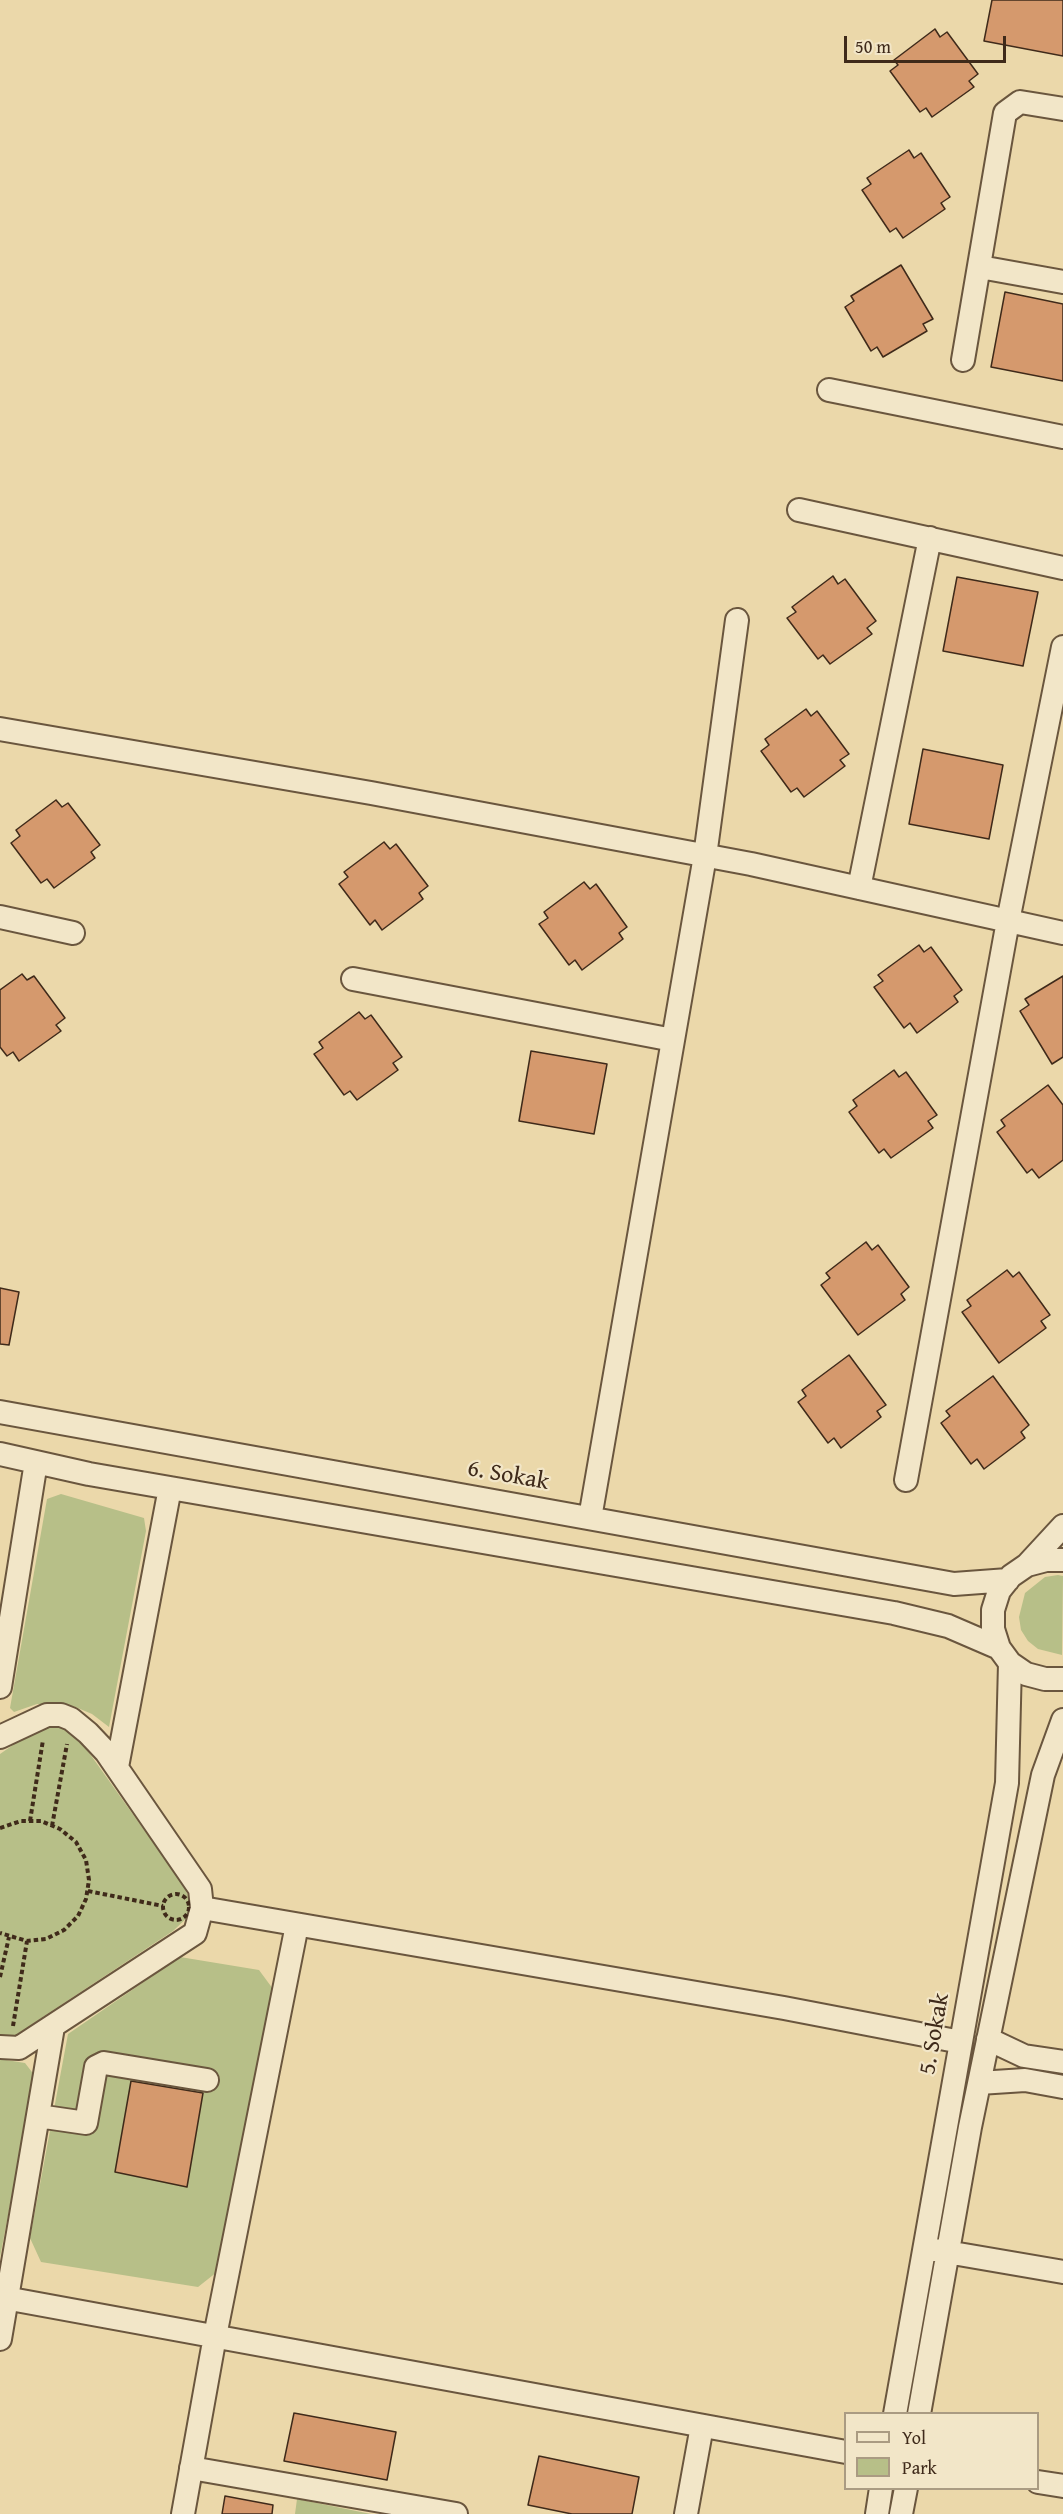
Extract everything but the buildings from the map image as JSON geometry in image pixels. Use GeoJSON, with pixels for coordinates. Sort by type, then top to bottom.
{"type":"FeatureCollection","features":[{"type":"Feature","properties":{"kind":"street"},"geometry":{"type":"LineString","coordinates":[[963,360],[1005,113],[1020,102],[1063,109]]}},
{"type":"Feature","properties":{"kind":"street"},"geometry":{"type":"LineString","coordinates":[[980,267],[1063,282]]}},
{"type":"Feature","properties":{"kind":"street"},"geometry":{"type":"LineString","coordinates":[[828,390],[1063,437]]}},
{"type":"Feature","properties":{"kind":"street"},"geometry":{"type":"LineString","coordinates":[[799,510],[1063,568]]}},
{"type":"Feature","properties":{"kind":"street"},"geometry":{"type":"LineString","coordinates":[[859,888],[930,538]]}},
{"type":"Feature","properties":{"kind":"street"},"geometry":{"type":"LineString","coordinates":[[590,1518],[705,856],[737,620]]}},
{"type":"Feature","properties":{"kind":"street"},"geometry":{"type":"LineString","coordinates":[[906,1480],[1008,921],[1063,647]]}},
{"type":"Feature","properties":{"kind":"street"},"geometry":{"type":"LineString","coordinates":[[0,729],[360,791],[705,856],[1063,933]]}},
{"type":"Feature","properties":{"kind":"street"},"geometry":{"type":"LineString","coordinates":[[0,917],[73,933]]}},
{"type":"Feature","properties":{"kind":"street"},"geometry":{"type":"LineString","coordinates":[[353,979],[673,1040]]}},
{"type":"Feature","properties":{"kind":"street","name":"6. Sokak"},"geometry":{"type":"LineString","coordinates":[[0,1412],[954,1584],[1008,1580]]}},
{"type":"Feature","properties":{"kind":"street"},"geometry":{"type":"LineString","coordinates":[[0,1454],[170,1488],[894,1613],[948,1626],[1005,1655],[1026,1674],[1045,1679],[1063,1678]]}},
{"type":"Feature","properties":{"kind":"street"},"geometry":{"type":"LineString","coordinates":[[0,1688],[36,1462]]}},
{"type":"Feature","properties":{"kind":"street"},"geometry":{"type":"LineString","coordinates":[[117,1767],[170,1488]]}},
{"type":"Feature","properties":{"kind":"street"},"geometry":{"type":"LineString","coordinates":[[1008,1580],[1027,1565],[1063,1526]]}},
{"type":"Feature","properties":{"kind":"street"},"geometry":{"type":"LineString","coordinates":[[1027,1565],[1046,1560],[1063,1560]]}},
{"type":"Feature","properties":{"kind":"street","name":"5. Sokak"},"geometry":{"type":"LineString","coordinates":[[895,2412],[1007,1783],[1005,1655],[993,1629],[993,1610],[999,1591],[1008,1580]]}},
{"type":"Feature","properties":{"kind":"street"},"geometry":{"type":"LineString","coordinates":[[0,1737],[47,1715],[61,1715],[71,1719],[106,1752],[117,1767],[200,1889],[202,1908],[195,1933],[19,2048],[5,2048]]}},
{"type":"Feature","properties":{"kind":"street"},"geometry":{"type":"LineString","coordinates":[[919,2412],[988,2039],[1043,1775],[1063,1720]]}},
{"type":"Feature","properties":{"kind":"street"},"geometry":{"type":"LineString","coordinates":[[202,1908],[784,2008],[962,2042]]}},
{"type":"Feature","properties":{"kind":"street"},"geometry":{"type":"LineString","coordinates":[[183,2514],[215,2336],[297,1924]]}},
{"type":"Feature","properties":{"kind":"street"},"geometry":{"type":"LineString","coordinates":[[0,2338],[3,2297],[53,2027]]}},
{"type":"Feature","properties":{"kind":"street"},"geometry":{"type":"LineString","coordinates":[[988,2039],[1024,2056],[1063,2062]]}},
{"type":"Feature","properties":{"kind":"street"},"geometry":{"type":"LineString","coordinates":[[38,2116],[86,2123],[96,2067],[104,2063],[207,2080]]}},
{"type":"Feature","properties":{"kind":"street"},"geometry":{"type":"LineString","coordinates":[[980,2083],[1025,2080],[1063,2087]]}},
{"type":"Feature","properties":{"kind":"street"},"geometry":{"type":"LineString","coordinates":[[924,2248],[1063,2272]]}},
{"type":"Feature","properties":{"kind":"street"},"geometry":{"type":"LineString","coordinates":[[3,2297],[844,2452]]}},
{"type":"Feature","properties":{"kind":"street"},"geometry":{"type":"LineString","coordinates":[[686,2514],[702,2426]]}},
{"type":"Feature","properties":{"kind":"street"},"geometry":{"type":"LineString","coordinates":[[191,2468],[456,2514]]}},
{"type":"Feature","properties":{"kind":"street"},"geometry":{"type":"LineString","coordinates":[[1039,2481],[1063,2486]]}},
{"type":"Feature","properties":{"kind":"street"},"geometry":{"type":"LineString","coordinates":[[877,2514],[881,2490]]}},
{"type":"Feature","properties":{"kind":"street"},"geometry":{"type":"LineString","coordinates":[[901,2514],[906,2490]]}},
{"type":"Feature","properties":{"kind":"path"},"geometry":{"type":"LineString","coordinates":[[30,1821],[47,1715]]}},
{"type":"Feature","properties":{"kind":"path"},"geometry":{"type":"LineString","coordinates":[[52,1826],[71,1719]]}},
{"type":"Feature","properties":{"kind":"path"},"geometry":{"type":"LineString","coordinates":[[0,1828],[21,1821],[52,1826],[76,1842],[86,1860],[89,1880],[88,1891],[78,1916],[64,1930],[46,1939],[27,1941],[0,1933]]}},
{"type":"Feature","properties":{"kind":"path"},"geometry":{"type":"LineString","coordinates":[[88,1891],[163,1906]]}},
{"type":"Feature","properties":{"kind":"path"},"geometry":{"type":"LineString","coordinates":[[176,1894],[187,1900],[189,1908],[186,1916],[174,1920],[166,1916],[163,1906],[168,1896],[176,1894]]}},
{"type":"Feature","properties":{"kind":"path"},"geometry":{"type":"LineString","coordinates":[[0,1977],[9,1937]]}},
{"type":"Feature","properties":{"kind":"path"},"geometry":{"type":"LineString","coordinates":[[5,2048],[27,1941]]}},
{"type":"Feature","properties":{"kind":"green space"},"geometry":{"type":"Polygon","coordinates":[[[61,1494],[144,1518],[146,1531],[109,1727],[92,1714],[73,1706],[37,1704],[14,1712],[10,1708],[47,1499],[61,1494]]]}},
{"type":"Feature","properties":{"kind":"green space"},"geometry":{"type":"Polygon","coordinates":[[[1063,1576],[1062,1655],[1038,1649],[1028,1641],[1021,1630],[1019,1617],[1025,1593],[1045,1577],[1063,1576]]]}},
{"type":"Feature","properties":{"kind":"green space"},"geometry":{"type":"Polygon","coordinates":[[[54,1723],[75,1733],[184,1886],[192,1906],[189,1916],[173,1931],[14,2036],[0,2037],[0,1754],[36,1729],[54,1723]]]}},
{"type":"Feature","properties":{"kind":"green space"},"geometry":{"type":"Polygon","coordinates":[[[180,1957],[259,1970],[273,1989],[217,2272],[198,2287],[41,2262],[30,2238],[68,2034],[180,1957]]]}},
{"type":"Feature","properties":{"kind":"green space"},"geometry":{"type":"Polygon","coordinates":[[[0,2059],[25,2063],[35,2076],[0,2257],[0,2059]]]}},
{"type":"Feature","properties":{"kind":"green space"},"geometry":{"type":"Polygon","coordinates":[[[297,2499],[371,2514],[295,2514],[297,2499]]]}}]}
